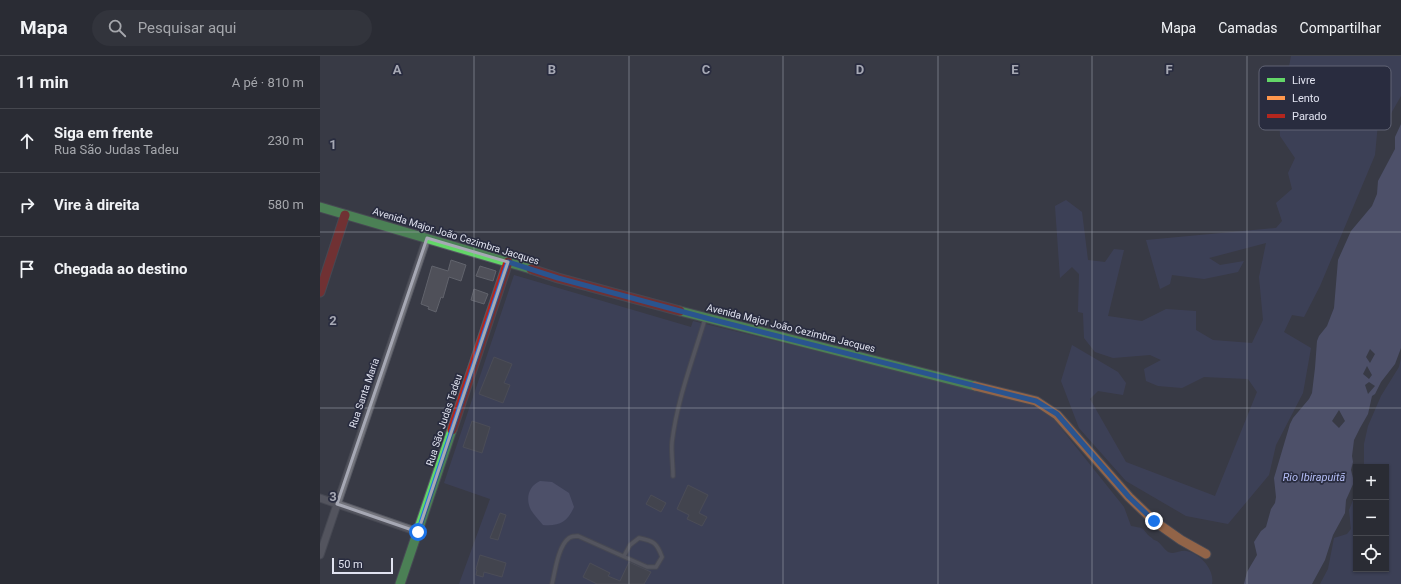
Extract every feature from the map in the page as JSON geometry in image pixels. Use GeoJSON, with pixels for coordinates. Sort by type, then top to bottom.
{"type":"FeatureCollection","features":[{"type":"Feature","properties":{"kind":"street","name":"Avenida Major João Cezimbra Jacques"},"geometry":{"type":"LineString","coordinates":[[320,207],[558,278],[706,318],[1036,401],[1057,414],[1129,497],[1154,521],[1181,540],[1206,554]]}},
{"type":"Feature","properties":{"kind":"street"},"geometry":{"type":"LineString","coordinates":[[320,292],[345,215]]}},
{"type":"Feature","properties":{"kind":"street","name":"Rua Santa Maria"},"geometry":{"type":"LineString","coordinates":[[320,555],[427,238]]}},
{"type":"Feature","properties":{"kind":"street","name":"Rua São Judas Tadeu"},"geometry":{"type":"LineString","coordinates":[[400,584],[508,262]]}},
{"type":"Feature","properties":{"kind":"street"},"geometry":{"type":"LineString","coordinates":[[320,498],[418,532]]}},
{"type":"Feature","properties":{"kind":"lane"},"geometry":{"type":"LineString","coordinates":[[673,476],[672,443],[675,423],[683,390],[706,318]]}},
{"type":"Feature","properties":{"kind":"lane"},"geometry":{"type":"LineString","coordinates":[[552,584],[560,553],[565,542],[570,537],[578,536],[647,567],[656,567],[662,557],[658,547],[649,540],[639,538],[630,545],[624,556]]}},
{"type":"Feature","properties":{"kind":"highlighted area"},"geometry":{"type":"Polygon","coordinates":[[[427,238],[508,262],[418,532],[337,504],[427,238]]]}},
{"type":"Feature","properties":{"kind":"shaded area"},"geometry":{"type":"Polygon","coordinates":[[[1291,56],[1401,56],[1401,96],[1391,114],[1391,66],[1289,66],[1291,56]]]}},
{"type":"Feature","properties":{"kind":"shaded area"},"geometry":{"type":"Polygon","coordinates":[[[1280,130],[1377,130],[1375,155],[1320,286],[1304,317],[1292,315],[1284,332],[1311,348],[1303,393],[1276,445],[1269,475],[1228,524],[1186,516],[1126,481],[1079,428],[1061,381],[1072,345],[1118,372],[1126,383],[1123,395],[1098,391],[1090,399],[1126,462],[1215,496],[1257,392],[1248,379],[1204,377],[1182,388],[1158,386],[1146,381],[1144,369],[1161,360],[1150,355],[1113,358],[1095,352],[1084,338],[1083,313],[1078,312],[1079,274],[1072,267],[1060,278],[1055,206],[1066,200],[1082,212],[1088,260],[1105,262],[1114,249],[1124,250],[1108,316],[1142,321],[1166,309],[1196,311],[1196,330],[1213,340],[1252,343],[1263,320],[1259,277],[1266,243],[1209,258],[1220,265],[1244,261],[1238,272],[1204,279],[1172,275],[1170,284],[1160,289],[1146,240],[1276,228],[1282,221],[1276,203],[1292,189],[1288,173],[1295,158],[1280,136],[1280,130]]]}},
{"type":"Feature","properties":{"kind":"shaded area"},"geometry":{"type":"Polygon","coordinates":[[[514,275],[691,327],[693,321],[1033,404],[1052,417],[1124,507],[1131,526],[1143,529],[1153,540],[1157,541],[1168,552],[1173,553],[1186,551],[1196,555],[1209,568],[1212,584],[459,584],[490,499],[444,483],[514,275]]]}},
{"type":"Feature","properties":{"kind":"shaded area"},"geometry":{"type":"Polygon","coordinates":[[[1401,358],[1401,584],[1320,584],[1328,569],[1334,538],[1347,534],[1351,529],[1349,510],[1353,500],[1353,572],[1389,572],[1389,464],[1364,464],[1364,444],[1368,426],[1381,396],[1399,367],[1401,358]]]}},
{"type":"Feature","properties":{"kind":"water","name":"Rio Ibirapuitã"},"geometry":{"type":"Polygon","coordinates":[[[1401,124],[1401,348],[1395,364],[1381,382],[1375,394],[1372,396],[1368,414],[1354,440],[1351,470],[1353,484],[1346,500],[1345,513],[1333,535],[1325,560],[1312,584],[1244,584],[1247,572],[1257,555],[1254,542],[1261,531],[1266,527],[1271,509],[1275,503],[1276,497],[1274,478],[1290,424],[1312,393],[1317,341],[1327,326],[1334,308],[1338,260],[1351,231],[1372,206],[1377,194],[1378,181],[1395,149],[1395,137],[1401,124]],[[1370,349],[1366,357],[1370,363],[1375,354],[1370,349]],[[1367,366],[1363,374],[1369,379],[1372,375],[1367,366]],[[1369,382],[1365,385],[1368,394],[1375,386],[1369,382]],[[1339,410],[1332,421],[1339,428],[1345,421],[1339,410]]]}},
{"type":"Feature","properties":{"kind":"water"},"geometry":{"type":"Polygon","coordinates":[[[540,481],[552,482],[569,493],[574,507],[568,517],[558,524],[543,525],[529,506],[529,493],[533,486],[540,481]]]}},
{"type":"Feature","properties":{"kind":"building"},"geometry":{"type":"Polygon","coordinates":[[[451,260],[466,265],[461,281],[449,277],[443,298],[441,297],[436,312],[428,309],[429,307],[421,304],[432,266],[448,271],[451,260]]]}},
{"type":"Feature","properties":{"kind":"building"},"geometry":{"type":"Polygon","coordinates":[[[480,266],[496,271],[493,281],[476,276],[480,266]]]}},
{"type":"Feature","properties":{"kind":"building"},"geometry":{"type":"Polygon","coordinates":[[[474,289],[488,294],[484,304],[471,300],[474,289]]]}},
{"type":"Feature","properties":{"kind":"building"},"geometry":{"type":"Polygon","coordinates":[[[494,357],[512,364],[504,383],[510,385],[503,403],[479,394],[494,357]]]}},
{"type":"Feature","properties":{"kind":"building"},"geometry":{"type":"Polygon","coordinates":[[[472,421],[490,427],[482,453],[463,447],[472,421]]]}},
{"type":"Feature","properties":{"kind":"building"},"geometry":{"type":"Polygon","coordinates":[[[688,485],[708,495],[699,513],[707,517],[702,526],[687,519],[689,515],[677,509],[688,485]]]}},
{"type":"Feature","properties":{"kind":"building"},"geometry":{"type":"Polygon","coordinates":[[[651,495],[666,503],[661,512],[646,504],[651,495]]]}},
{"type":"Feature","properties":{"kind":"building"},"geometry":{"type":"Polygon","coordinates":[[[500,513],[506,515],[498,540],[490,538],[500,513]]]}},
{"type":"Feature","properties":{"kind":"building"},"geometry":{"type":"Polygon","coordinates":[[[480,555],[506,563],[502,577],[484,572],[483,577],[476,575],[480,555]]]}},
{"type":"Feature","properties":{"kind":"building"},"geometry":{"type":"Polygon","coordinates":[[[629,562],[651,572],[644,584],[597,584],[583,577],[590,563],[610,573],[608,576],[620,581],[629,562]]]}},
{"type":"Feature","properties":{"kind":"traffic: fast"},"geometry":{"type":"LineString","coordinates":[[320,207],[531,269]]}},
{"type":"Feature","properties":{"kind":"traffic: fast"},"geometry":{"type":"LineString","coordinates":[[680,311],[975,386]]}},
{"type":"Feature","properties":{"kind":"traffic: fast"},"geometry":{"type":"LineString","coordinates":[[400,584],[452,430]]}},
{"type":"Feature","properties":{"kind":"traffic: slow"},"geometry":{"type":"LineString","coordinates":[[975,386],[1036,401],[1057,415],[1129,497],[1154,521],[1181,540],[1206,554]]}},
{"type":"Feature","properties":{"kind":"traffic: jam"},"geometry":{"type":"LineString","coordinates":[[320,292],[345,215]]}},
{"type":"Feature","properties":{"kind":"traffic: jam"},"geometry":{"type":"LineString","coordinates":[[452,430],[508,262]]}},
{"type":"Feature","properties":{"kind":"traffic: jam"},"geometry":{"type":"LineString","coordinates":[[531,269],[558,278],[680,311]]}},
{"type":"Feature","properties":{"kind":"route"},"geometry":{"type":"LineString","coordinates":[[418,532],[508,262],[558,278],[706,318],[1036,401],[1057,414],[1129,497],[1154,521]]}}]}
